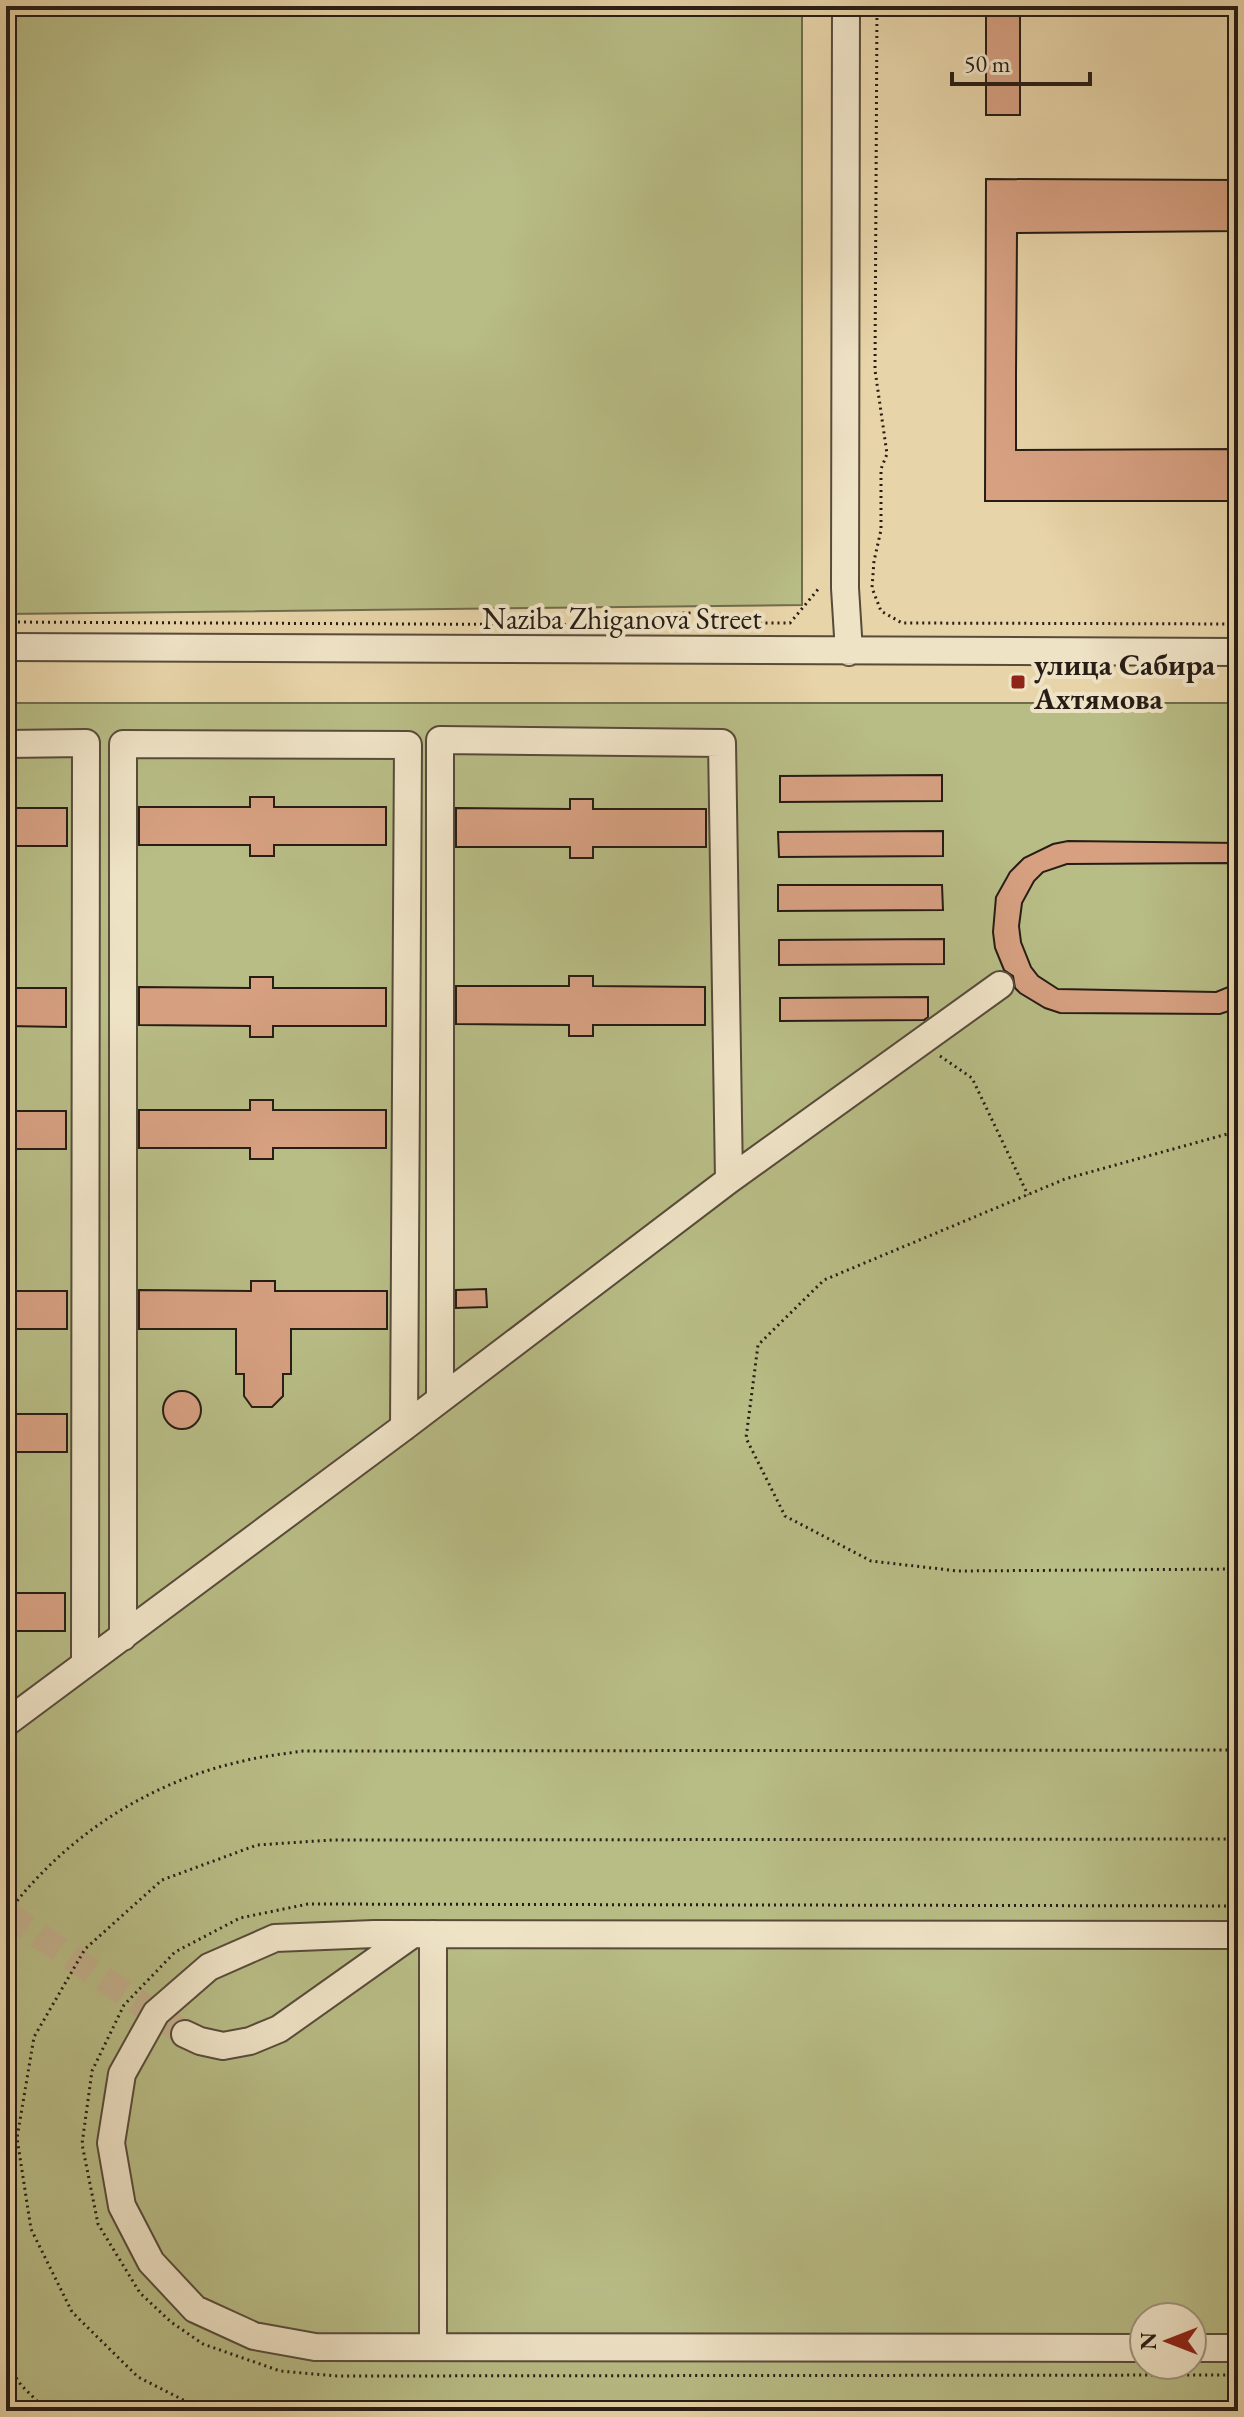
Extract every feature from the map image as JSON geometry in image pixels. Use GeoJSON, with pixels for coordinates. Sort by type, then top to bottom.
{"type":"FeatureCollection","features":[{"type":"Feature","properties":{"kind":"street"},"geometry":{"type":"LineString","coordinates":[[846,6],[845,588],[849,652]]}},
{"type":"Feature","properties":{"kind":"street","name":"Naziba Zhiganova Street"},"geometry":{"type":"LineString","coordinates":[[6,647],[1238,652]]}},
{"type":"Feature","properties":{"kind":"street"},"geometry":{"type":"LineString","coordinates":[[440,1397],[440,740],[722,743],[729,1180]]}},
{"type":"Feature","properties":{"kind":"street"},"geometry":{"type":"LineString","coordinates":[[6,744],[86,743],[85,1663]]}},
{"type":"Feature","properties":{"kind":"street"},"geometry":{"type":"LineString","coordinates":[[123,1637],[123,744],[408,745],[404,1427]]}},
{"type":"Feature","properties":{"kind":"street"},"geometry":{"type":"LineString","coordinates":[[6,1723],[729,1180],[1000,985]]}},
{"type":"Feature","properties":{"kind":"street"},"geometry":{"type":"LineString","coordinates":[[185,2034],[223,2046],[250,2041],[279,2029],[423,1934]]}},
{"type":"Feature","properties":{"kind":"street"},"geometry":{"type":"LineString","coordinates":[[423,1934],[433,2346]]}},
{"type":"Feature","properties":{"kind":"street"},"geometry":{"type":"LineString","coordinates":[[1128,2348],[315,2347],[254,2336],[195,2309],[151,2262],[122,2206],[111,2143],[122,2074],[156,2013],[209,1967],[275,1938],[423,1934],[1238,1935]]}},
{"type":"Feature","properties":{"kind":"street"},"geometry":{"type":"LineString","coordinates":[[1208,2348],[1238,2348]]}},
{"type":"Feature","properties":{"kind":"path"},"geometry":{"type":"LineString","coordinates":[[877,6],[875,370],[887,454],[881,469],[881,530],[872,588],[881,611],[902,623],[1238,624]]}},
{"type":"Feature","properties":{"kind":"path"},"geometry":{"type":"LineString","coordinates":[[6,622],[618,625],[658,614],[688,613],[719,614],[760,623],[790,623],[820,587]]}},
{"type":"Feature","properties":{"kind":"path"},"geometry":{"type":"LineString","coordinates":[[921,1042],[972,1078],[1028,1195]]}},
{"type":"Feature","properties":{"kind":"path"},"geometry":{"type":"LineString","coordinates":[[1238,1131],[1065,1179],[824,1280],[758,1345],[746,1438],[785,1516],[871,1561],[958,1571],[1238,1569]]}},
{"type":"Feature","properties":{"kind":"path"},"geometry":{"type":"LineString","coordinates":[[6,1915],[66,1850],[116,1811],[178,1780],[242,1761],[303,1751],[1238,1750]]}},
{"type":"Feature","properties":{"kind":"path"},"geometry":{"type":"LineString","coordinates":[[205,2411],[138,2377],[72,2312],[31,2229],[17,2138],[34,2037],[85,1949],[162,1880],[257,1845],[332,1840],[1238,1839]]}},
{"type":"Feature","properties":{"kind":"path"},"geometry":{"type":"LineString","coordinates":[[1238,1906],[308,1904],[240,1918],[175,1952],[124,2005],[92,2071],[82,2144],[98,2224],[140,2293],[171,2322],[203,2344],[280,2371],[337,2376],[1238,2375]]}},
{"type":"Feature","properties":{"kind":"path"},"geometry":{"type":"LineString","coordinates":[[6,2363],[21,2385],[47,2411]]}},
{"type":"Feature","properties":{"kind":"green space"},"geometry":{"type":"Polygon","coordinates":[[[6,6],[802,6],[802,605],[6,614],[6,6]]]}},
{"type":"Feature","properties":{"kind":"green space"},"geometry":{"type":"Polygon","coordinates":[[[6,703],[1238,703],[1238,2411],[6,2411],[6,703]]]}},
{"type":"Feature","properties":{"kind":"building"},"geometry":{"type":"Polygon","coordinates":[[[986,6],[1020,6],[1020,115],[986,115],[986,6]]]}},
{"type":"Feature","properties":{"kind":"building"},"geometry":{"type":"Polygon","coordinates":[[[986,179],[1238,180],[1238,231],[1017,233],[1016,450],[1238,449],[1238,501],[985,501],[986,179]]]}},
{"type":"Feature","properties":{"kind":"building"},"geometry":{"type":"Polygon","coordinates":[[[942,775],[942,801],[780,802],[780,776],[942,775]]]}},
{"type":"Feature","properties":{"kind":"building"},"geometry":{"type":"Polygon","coordinates":[[[250,797],[274,797],[274,807],[386,807],[386,845],[274,845],[274,856],[250,856],[250,845],[139,845],[139,807],[250,807],[250,797]]]}},
{"type":"Feature","properties":{"kind":"building"},"geometry":{"type":"Polygon","coordinates":[[[570,799],[593,799],[593,809],[706,809],[706,847],[593,847],[593,858],[570,858],[570,847],[456,847],[456,808],[570,809],[570,799]]]}},
{"type":"Feature","properties":{"kind":"building"},"geometry":{"type":"Polygon","coordinates":[[[6,808],[67,808],[67,846],[6,846],[6,808]]]}},
{"type":"Feature","properties":{"kind":"building"},"geometry":{"type":"Polygon","coordinates":[[[943,831],[943,856],[779,857],[778,832],[943,831]]]}},
{"type":"Feature","properties":{"kind":"building"},"geometry":{"type":"Polygon","coordinates":[[[1068,841],[1238,843],[1238,868],[1227,863],[1067,864],[1043,872],[1034,881],[1022,903],[1019,926],[1021,942],[1031,967],[1038,976],[1058,989],[1216,992],[1238,983],[1238,1008],[1220,1014],[1060,1013],[1020,993],[1015,988],[1013,976],[1004,970],[995,948],[996,897],[1010,872],[1024,858],[1053,844],[1068,841]]]}},
{"type":"Feature","properties":{"kind":"building"},"geometry":{"type":"Polygon","coordinates":[[[778,885],[942,885],[943,910],[778,911],[778,885]]]}},
{"type":"Feature","properties":{"kind":"building"},"geometry":{"type":"Polygon","coordinates":[[[944,939],[944,964],[779,965],[779,940],[944,939]]]}},
{"type":"Feature","properties":{"kind":"building"},"geometry":{"type":"Polygon","coordinates":[[[569,976],[593,976],[593,986],[705,987],[705,1025],[593,1025],[593,1036],[569,1036],[569,1025],[456,1024],[456,986],[569,986],[569,976]]]}},
{"type":"Feature","properties":{"kind":"building"},"geometry":{"type":"Polygon","coordinates":[[[250,977],[273,977],[273,988],[386,988],[386,1026],[273,1026],[273,1037],[250,1037],[250,1026],[139,1025],[139,987],[250,988],[250,977]]]}},
{"type":"Feature","properties":{"kind":"building"},"geometry":{"type":"Polygon","coordinates":[[[6,988],[66,988],[66,1027],[6,1026],[6,988]]]}},
{"type":"Feature","properties":{"kind":"building"},"geometry":{"type":"Polygon","coordinates":[[[928,997],[928,1017],[924,1020],[780,1021],[780,998],[928,997]]]}},
{"type":"Feature","properties":{"kind":"building"},"geometry":{"type":"Polygon","coordinates":[[[250,1100],[273,1100],[273,1110],[386,1110],[386,1148],[273,1148],[273,1159],[250,1159],[250,1148],[139,1148],[139,1110],[250,1110],[250,1100]]]}},
{"type":"Feature","properties":{"kind":"building"},"geometry":{"type":"Polygon","coordinates":[[[6,1111],[66,1111],[66,1149],[6,1149],[6,1111]]]}},
{"type":"Feature","properties":{"kind":"building"},"geometry":{"type":"Polygon","coordinates":[[[251,1281],[275,1281],[275,1291],[387,1291],[387,1329],[291,1329],[291,1374],[283,1374],[283,1396],[272,1407],[252,1407],[244,1396],[244,1374],[236,1374],[236,1329],[139,1329],[139,1290],[251,1291],[251,1281]]]}},
{"type":"Feature","properties":{"kind":"building"},"geometry":{"type":"Polygon","coordinates":[[[486,1289],[487,1307],[456,1308],[456,1290],[486,1289]]]}},
{"type":"Feature","properties":{"kind":"building"},"geometry":{"type":"Polygon","coordinates":[[[6,1291],[67,1291],[67,1329],[6,1329],[6,1291]]]}},
{"type":"Feature","properties":{"kind":"building"},"geometry":{"type":"Polygon","coordinates":[[[182,1391],[195,1397],[201,1410],[195,1423],[182,1429],[169,1423],[163,1410],[169,1397],[182,1391]]]}},
{"type":"Feature","properties":{"kind":"building"},"geometry":{"type":"Polygon","coordinates":[[[6,1414],[67,1414],[67,1452],[6,1452],[6,1414]]]}},
{"type":"Feature","properties":{"kind":"building"},"geometry":{"type":"Polygon","coordinates":[[[6,1593],[65,1593],[65,1631],[6,1631],[6,1593]]]}},
{"type":"Feature","properties":{"kind":"tunnel"},"geometry":{"type":"LineString","coordinates":[[6,1913],[185,2034]]}},
{"type":"Feature","properties":{"kind":"place","name":"улица Сабира Ахтямова"},"geometry":{"type":"Point","coordinates":[1018,682]}}]}
